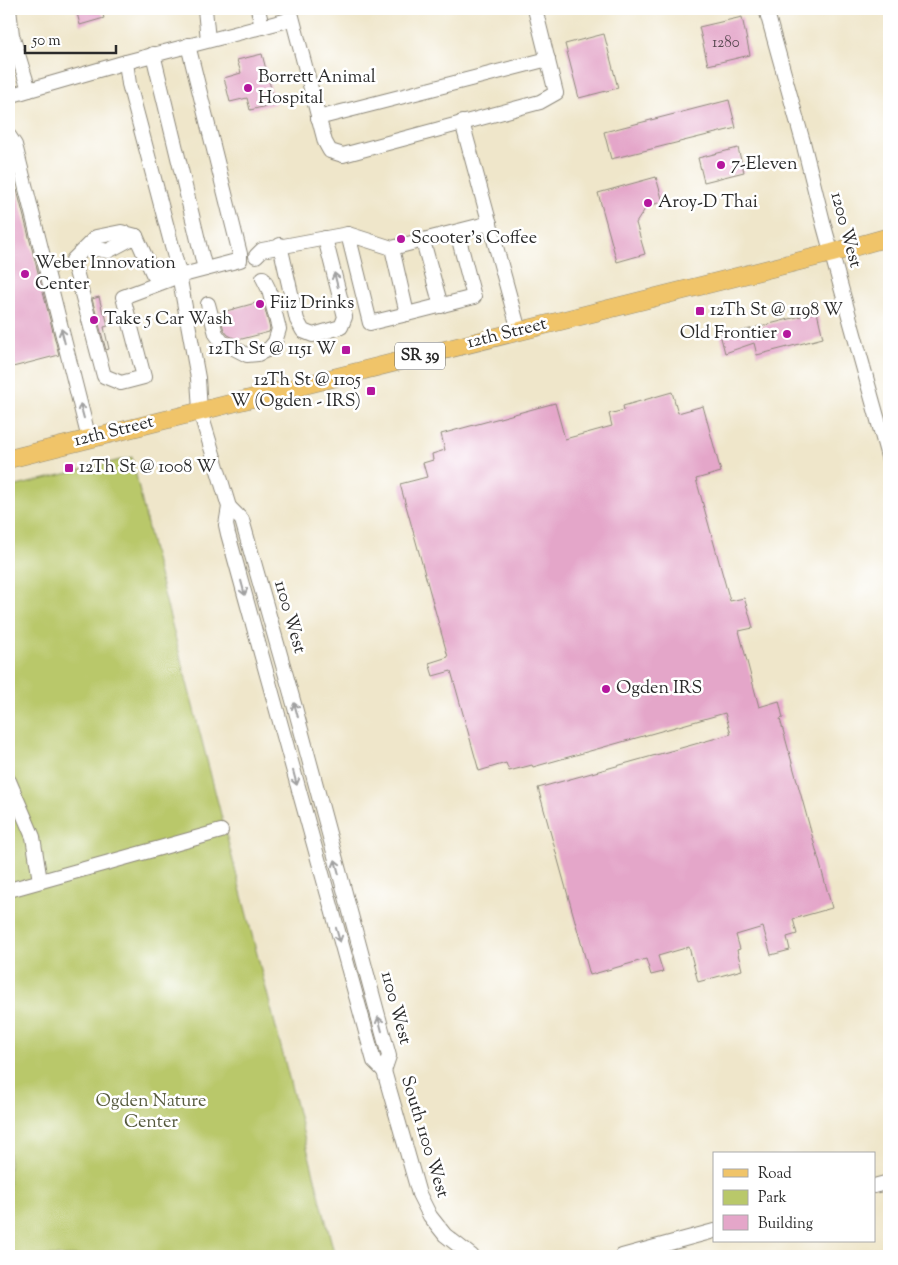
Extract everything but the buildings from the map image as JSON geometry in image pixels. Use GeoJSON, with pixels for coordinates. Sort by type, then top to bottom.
{"type":"FeatureCollection","features":[{"type":"Feature","properties":{"kind":"main road","name":"12th Street"},"geometry":{"type":"LineString","coordinates":[[9,459],[889,238]]}},
{"type":"Feature","properties":{"kind":"street"},"geometry":{"type":"LineString","coordinates":[[9,9],[12,35],[29,90]]}},
{"type":"Feature","properties":{"kind":"street"},"geometry":{"type":"LineString","coordinates":[[205,9],[208,40]]}},
{"type":"Feature","properties":{"kind":"street"},"geometry":{"type":"LineString","coordinates":[[258,9],[262,27]]}},
{"type":"Feature","properties":{"kind":"street"},"geometry":{"type":"LineString","coordinates":[[9,96],[154,54],[262,27],[291,14],[325,142],[330,151],[344,155],[540,102],[556,93],[535,9]]}},
{"type":"Feature","properties":{"kind":"street","name":"1200 West"},"geometry":{"type":"LineString","coordinates":[[766,9],[889,460]]}},
{"type":"Feature","properties":{"kind":"street"},"geometry":{"type":"LineString","coordinates":[[179,273],[124,297],[144,378],[121,383],[104,376],[73,260],[87,247],[108,251],[136,236],[153,274],[205,269],[240,260],[188,45]]}},
{"type":"Feature","properties":{"kind":"street"},"geometry":{"type":"LineString","coordinates":[[154,54],[205,269]]}},
{"type":"Feature","properties":{"kind":"street"},"geometry":{"type":"LineString","coordinates":[[318,118],[548,59]]}},
{"type":"Feature","properties":{"kind":"street","name":"1100 West"},"geometry":{"type":"LineString","coordinates":[[126,62],[129,84],[179,273],[198,378],[200,411],[229,507],[226,525],[374,1061],[384,1071],[389,1056],[297,714],[242,520],[229,507]]}},
{"type":"Feature","properties":{"kind":"street"},"geometry":{"type":"LineString","coordinates":[[462,122],[519,331]]}},
{"type":"Feature","properties":{"kind":"street"},"geometry":{"type":"LineString","coordinates":[[9,136],[15,145],[89,439]]}},
{"type":"Feature","properties":{"kind":"street"},"geometry":{"type":"LineString","coordinates":[[256,256],[262,250],[348,234],[392,248],[490,223]]}},
{"type":"Feature","properties":{"kind":"street"},"geometry":{"type":"LineString","coordinates":[[348,234],[370,323],[474,298],[457,232]]}},
{"type":"Feature","properties":{"kind":"street"},"geometry":{"type":"LineString","coordinates":[[280,246],[297,320],[303,331],[313,335],[342,327],[345,317],[325,238]]}},
{"type":"Feature","properties":{"kind":"street"},"geometry":{"type":"LineString","coordinates":[[422,241],[442,306]]}},
{"type":"Feature","properties":{"kind":"street"},"geometry":{"type":"LineString","coordinates":[[392,248],[407,314]]}},
{"type":"Feature","properties":{"kind":"street"},"geometry":{"type":"LineString","coordinates":[[208,304],[216,334],[222,342],[247,355],[258,354],[269,349],[275,342],[278,330],[269,290],[262,278]]}},
{"type":"Feature","properties":{"kind":"street"},"geometry":{"type":"LineString","coordinates":[[235,558],[252,554]]}},
{"type":"Feature","properties":{"kind":"street"},"geometry":{"type":"LineString","coordinates":[[9,781],[33,837],[40,881]]}},
{"type":"Feature","properties":{"kind":"street"},"geometry":{"type":"LineString","coordinates":[[9,890],[221,831]]}},
{"type":"Feature","properties":{"kind":"street","name":"South 1100 West"},"geometry":{"type":"LineString","coordinates":[[384,1071],[419,1194],[430,1216],[445,1235],[472,1256]]}},
{"type":"Feature","properties":{"kind":"street"},"geometry":{"type":"LineString","coordinates":[[876,1185],[889,1182]]}},
{"type":"Feature","properties":{"kind":"street"},"geometry":{"type":"LineString","coordinates":[[622,1256],[713,1231]]}},
{"type":"Feature","properties":{"kind":"green space","name":"Ogden Nature Center"},"geometry":{"type":"Polygon","coordinates":[[[132,457],[154,555],[335,1256],[9,1256],[9,488],[132,457]]]}},
{"type":"Feature","properties":{"kind":"place","name":"Borrett Animal Hospital"},"geometry":{"type":"Point","coordinates":[248,88]}},
{"type":"Feature","properties":{"kind":"place","name":"7-Eleven"},"geometry":{"type":"Point","coordinates":[721,165]}},
{"type":"Feature","properties":{"kind":"place","name":"Aroy-D Thai"},"geometry":{"type":"Point","coordinates":[648,203]}},
{"type":"Feature","properties":{"kind":"place","name":"Scooter's Coffee"},"geometry":{"type":"Point","coordinates":[401,239]}},
{"type":"Feature","properties":{"kind":"place","name":"Weber Innovation Center"},"geometry":{"type":"Point","coordinates":[25,274]}},
{"type":"Feature","properties":{"kind":"place","name":"Fiiz Drinks"},"geometry":{"type":"Point","coordinates":[260,304]}},
{"type":"Feature","properties":{"kind":"place","name":"12Th St @ 1198 W"},"geometry":{"type":"Point","coordinates":[700,311]}},
{"type":"Feature","properties":{"kind":"place","name":"Take 5 Car Wash"},"geometry":{"type":"Point","coordinates":[94,320]}},
{"type":"Feature","properties":{"kind":"place","name":"Old Frontier"},"geometry":{"type":"Point","coordinates":[787,334]}},
{"type":"Feature","properties":{"kind":"place","name":"12Th St @ 1151 W"},"geometry":{"type":"Point","coordinates":[346,350]}},
{"type":"Feature","properties":{"kind":"place","name":"12Th St @ 1105 W (Ogden - IRS)"},"geometry":{"type":"Point","coordinates":[371,391]}},
{"type":"Feature","properties":{"kind":"place","name":"12Th St @ 1008 W"},"geometry":{"type":"Point","coordinates":[69,468]}},
{"type":"Feature","properties":{"kind":"place","name":"Ogden IRS"},"geometry":{"type":"Point","coordinates":[606,689]}}]}
